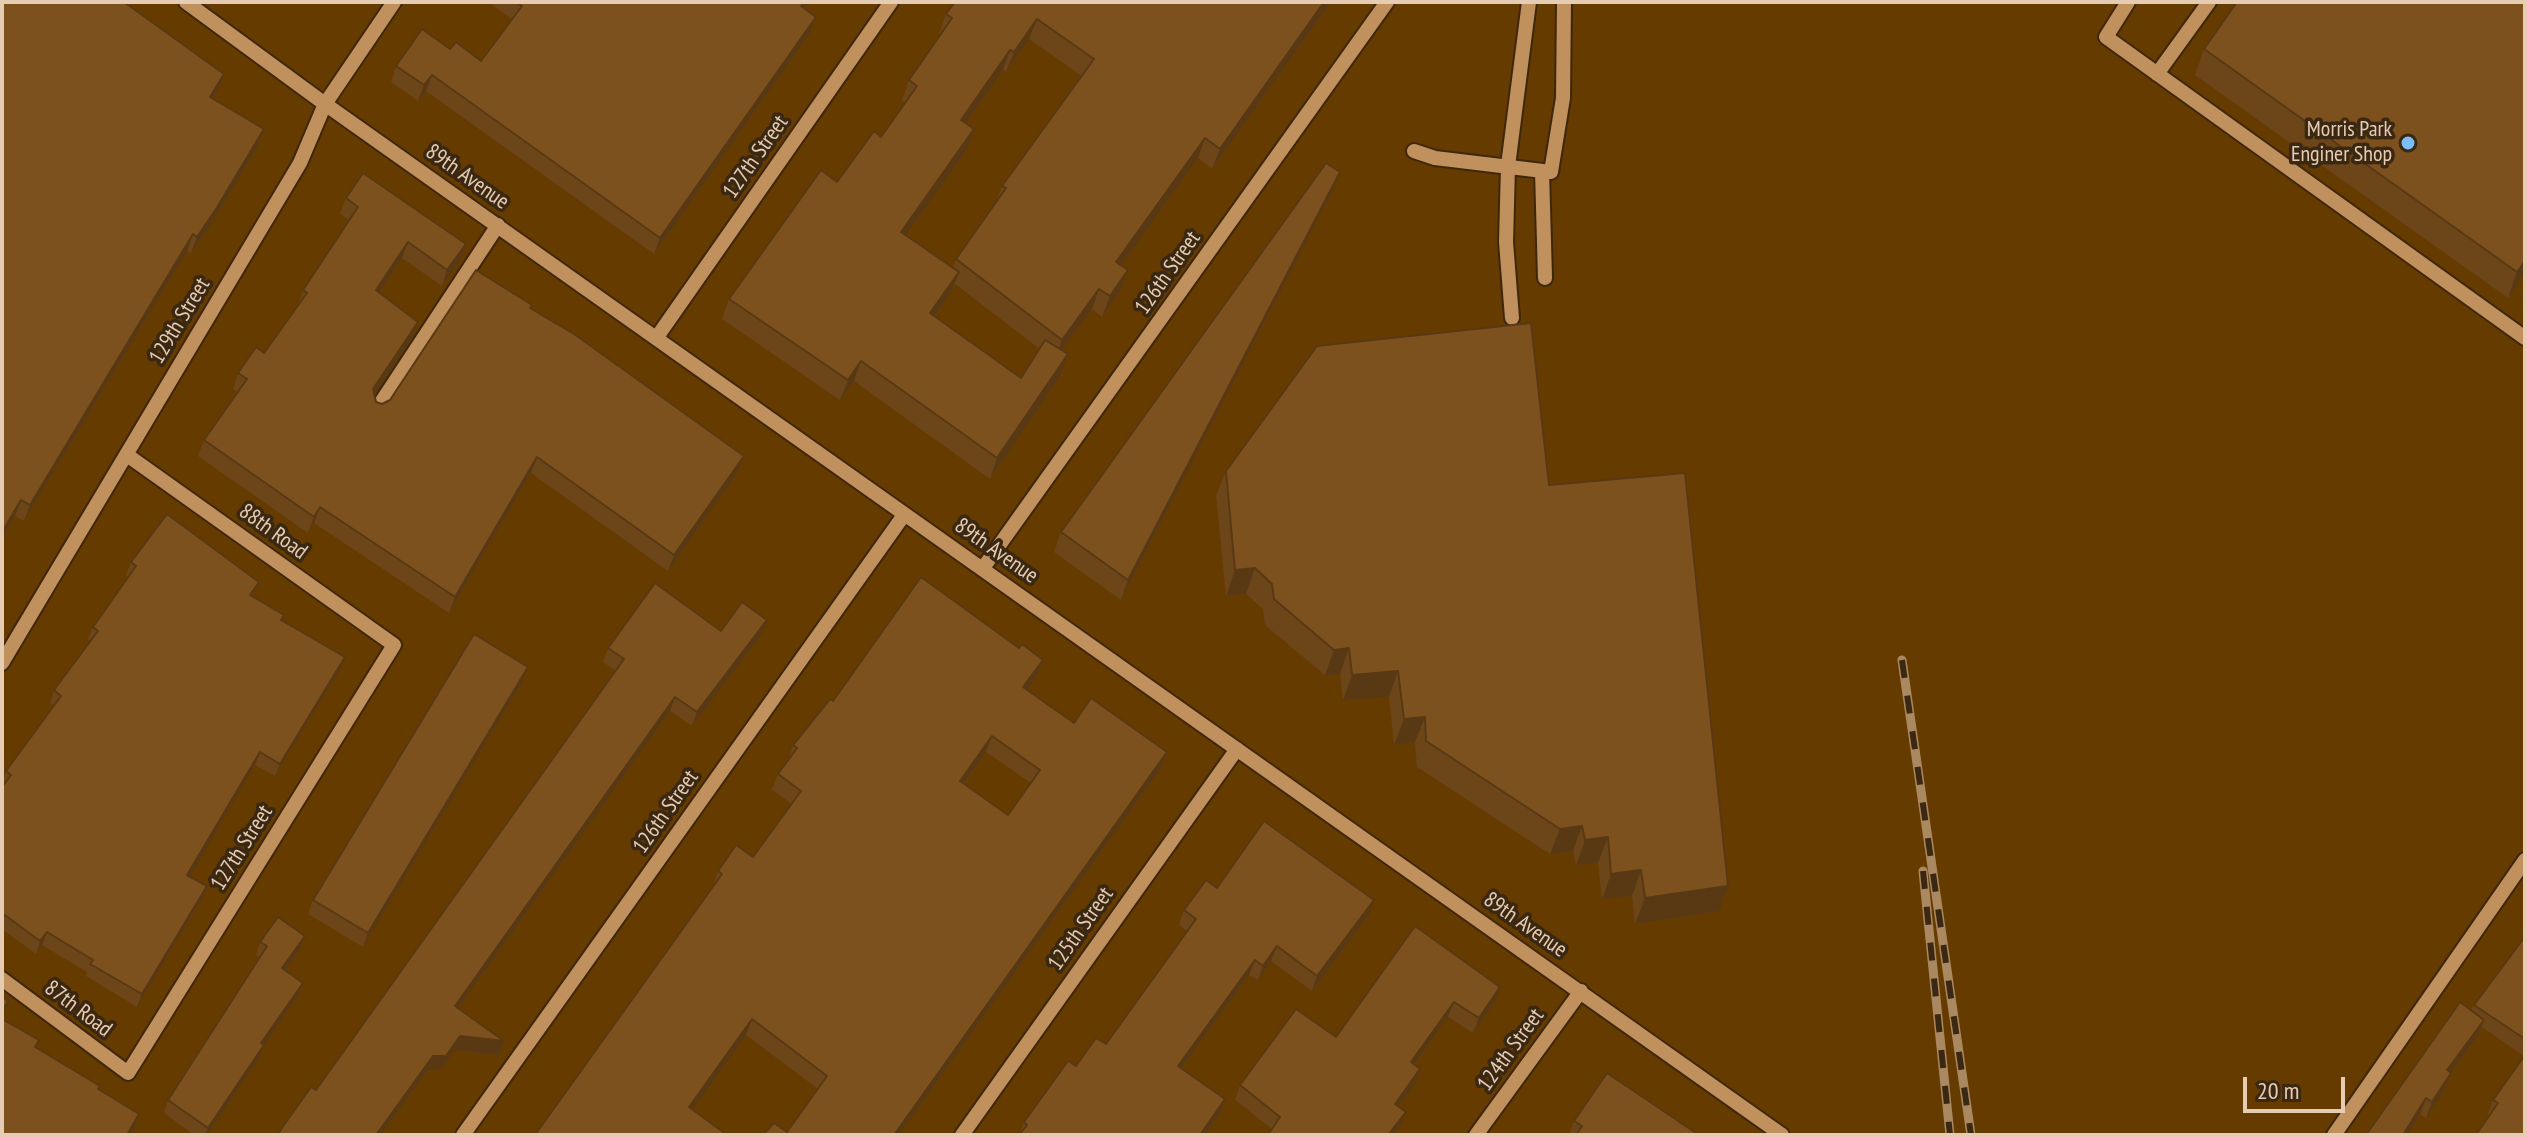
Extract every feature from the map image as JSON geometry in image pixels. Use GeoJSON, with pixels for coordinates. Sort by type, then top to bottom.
{"type":"FeatureCollection","features":[{"type":"Feature","properties":{"kind":"street","name":"89th Avenue"},"geometry":{"type":"LineString","coordinates":[[186,2],[325,104],[1782,1135]]}},
{"type":"Feature","properties":{"kind":"street","name":"129th Street"},"geometry":{"type":"LineString","coordinates":[[2,663],[300,163],[325,104],[394,2]]}},
{"type":"Feature","properties":{"kind":"street","name":"127th Street"},"geometry":{"type":"LineString","coordinates":[[657,337],[891,2]]}},
{"type":"Feature","properties":{"kind":"street","name":"126th Street"},"geometry":{"type":"LineString","coordinates":[[983,568],[1387,2]]}},
{"type":"Feature","properties":{"kind":"street"},"geometry":{"type":"LineString","coordinates":[[1512,318],[1506,242],[1508,166],[1529,2]]}},
{"type":"Feature","properties":{"kind":"street"},"geometry":{"type":"LineString","coordinates":[[1414,151],[1435,158],[1551,172],[1561,111],[1564,2]]}},
{"type":"Feature","properties":{"kind":"street"},"geometry":{"type":"LineString","coordinates":[[2128,2],[2106,37],[2525,338]]}},
{"type":"Feature","properties":{"kind":"street"},"geometry":{"type":"LineString","coordinates":[[2157,74],[2209,2]]}},
{"type":"Feature","properties":{"kind":"street"},"geometry":{"type":"LineString","coordinates":[[1542,171],[1545,278]]}},
{"type":"Feature","properties":{"kind":"street"},"geometry":{"type":"LineString","coordinates":[[376,410],[498,225]]}},
{"type":"Feature","properties":{"kind":"street","name":"88th Road"},"geometry":{"type":"LineString","coordinates":[[127,455],[394,645]]}},
{"type":"Feature","properties":{"kind":"street","name":"126th Street"},"geometry":{"type":"LineString","coordinates":[[463,1135],[904,515]]}},
{"type":"Feature","properties":{"kind":"street","name":"127th Street"},"geometry":{"type":"LineString","coordinates":[[128,1073],[394,645]]}},
{"type":"Feature","properties":{"kind":"street","name":"125th Street"},"geometry":{"type":"LineString","coordinates":[[962,1135],[1237,749]]}},
{"type":"Feature","properties":{"kind":"street"},"geometry":{"type":"LineString","coordinates":[[2334,1135],[2525,860]]}},
{"type":"Feature","properties":{"kind":"street","name":"87th Road"},"geometry":{"type":"LineString","coordinates":[[2,979],[128,1073]]}},
{"type":"Feature","properties":{"kind":"street","name":"124th Street"},"geometry":{"type":"LineString","coordinates":[[1476,1135],[1581,991]]}},
{"type":"Feature","properties":{"kind":"building"},"geometry":{"type":"Polygon","coordinates":[[[2,2],[124,2],[224,74],[210,97],[264,129],[216,209],[197,237],[193,234],[30,505],[21,500],[2,532],[2,2]]]}},
{"type":"Feature","properties":{"kind":"building"},"geometry":{"type":"Polygon","coordinates":[[[516,2],[804,2],[801,6],[816,17],[660,238],[432,75],[424,85],[396,66],[422,29],[450,49],[456,42],[481,61],[522,6],[516,2]]]}},
{"type":"Feature","properties":{"kind":"building"},"geometry":{"type":"Polygon","coordinates":[[[955,2],[1324,2],[1220,149],[1205,138],[1116,262],[1128,270],[1110,296],[1099,289],[1062,340],[956,259],[1006,188],[1002,186],[1094,59],[1037,19],[1014,52],[1010,50],[961,120],[974,129],[901,232],[959,272],[930,313],[1021,378],[1045,340],[1068,354],[997,458],[861,361],[848,380],[729,299],[821,170],[837,182],[874,131],[881,137],[917,86],[909,80],[952,18],[946,14],[955,2]]]}},
{"type":"Feature","properties":{"kind":"building","name":"Morris Park Enginer Shop"},"geometry":{"type":"Polygon","coordinates":[[[2237,2],[2525,2],[2525,261],[2517,272],[2204,49],[2237,2]]]}},
{"type":"Feature","properties":{"kind":"building"},"geometry":{"type":"Polygon","coordinates":[[[1326,163],[1340,172],[1128,580],[1061,532],[1326,163]]]}},
{"type":"Feature","properties":{"kind":"building"},"geometry":{"type":"Polygon","coordinates":[[[363,173],[466,244],[447,270],[408,242],[376,290],[418,322],[373,389],[376,402],[382,404],[390,400],[476,270],[574,334],[744,456],[674,555],[537,457],[455,597],[320,507],[314,517],[204,440],[247,379],[238,373],[256,347],[264,353],[307,293],[303,290],[358,207],[346,198],[363,173]]]}},
{"type":"Feature","properties":{"kind":"building"},"geometry":{"type":"Polygon","coordinates":[[[1531,323],[1549,485],[1685,473],[1728,886],[1645,898],[1641,870],[1611,874],[1608,837],[1585,840],[1582,826],[1560,829],[1426,741],[1425,717],[1404,719],[1398,671],[1352,675],[1349,648],[1334,650],[1274,599],[1272,584],[1255,568],[1235,570],[1226,471],[1317,346],[1531,323]]]}},
{"type":"Feature","properties":{"kind":"building"},"geometry":{"type":"Polygon","coordinates":[[[167,514],[259,582],[250,595],[284,615],[281,620],[345,657],[280,764],[260,752],[187,875],[207,886],[142,994],[90,964],[93,960],[47,932],[40,941],[2,913],[2,787],[11,775],[6,771],[61,696],[54,690],[98,631],[93,627],[136,566],[131,562],[167,514]]]}},
{"type":"Feature","properties":{"kind":"building"},"geometry":{"type":"Polygon","coordinates":[[[921,577],[1019,648],[1022,644],[1043,660],[1023,687],[1074,723],[1091,698],[1167,752],[894,1135],[763,1135],[774,1123],[787,1132],[827,1076],[752,1019],[689,1107],[727,1135],[535,1135],[722,874],[718,871],[736,845],[753,857],[801,791],[778,774],[797,748],[793,745],[830,699],[833,701],[921,577]],[[992,736],[960,781],[1008,815],[1040,770],[992,736]]]}},
{"type":"Feature","properties":{"kind":"building"},"geometry":{"type":"Polygon","coordinates":[[[655,583],[721,631],[742,602],[767,620],[697,712],[675,697],[455,1006],[504,1041],[460,1036],[446,1056],[433,1056],[376,1135],[277,1135],[311,1087],[316,1090],[624,659],[608,648],[655,583]]]}},
{"type":"Feature","properties":{"kind":"building"},"geometry":{"type":"Polygon","coordinates":[[[474,634],[528,667],[368,933],[313,900],[474,634]]]}},
{"type":"Feature","properties":{"kind":"building"},"geometry":{"type":"Polygon","coordinates":[[[1264,821],[1374,900],[1317,976],[1277,946],[1263,966],[1255,960],[1178,1066],[1225,1099],[1200,1135],[1020,1134],[1027,1125],[1024,1122],[1068,1061],[1076,1066],[1096,1038],[1106,1044],[1196,919],[1184,910],[1206,880],[1217,888],[1264,821]]]}},
{"type":"Feature","properties":{"kind":"building"},"geometry":{"type":"Polygon","coordinates":[[[278,917],[305,936],[282,968],[303,983],[208,1128],[168,1100],[267,946],[260,942],[278,917]]]}},
{"type":"Feature","properties":{"kind":"building"},"geometry":{"type":"Polygon","coordinates":[[[1415,926],[1500,987],[1479,1018],[1454,1002],[1411,1062],[1420,1069],[1395,1104],[1406,1112],[1388,1135],[1268,1135],[1280,1117],[1240,1085],[1296,1009],[1336,1037],[1415,926]]]}},
{"type":"Feature","properties":{"kind":"building"},"geometry":{"type":"Polygon","coordinates":[[[2525,939],[2525,1039],[2474,1005],[2525,939]]]}},
{"type":"Feature","properties":{"kind":"building"},"geometry":{"type":"Polygon","coordinates":[[[2,997],[8,1001],[2,1011],[2,997]]]}},
{"type":"Feature","properties":{"kind":"building"},"geometry":{"type":"Polygon","coordinates":[[[2460,1002],[2484,1020],[2447,1070],[2451,1073],[2432,1102],[2426,1098],[2403,1135],[2366,1135],[2460,1002]]]}},
{"type":"Feature","properties":{"kind":"building"},"geometry":{"type":"Polygon","coordinates":[[[2,1019],[39,1040],[35,1047],[100,1086],[98,1089],[139,1114],[127,1135],[2,1135],[2,1019]]]}},
{"type":"Feature","properties":{"kind":"building"},"geometry":{"type":"Polygon","coordinates":[[[2525,1055],[2525,1135],[2476,1135],[2498,1103],[2493,1100],[2525,1055]]]}},
{"type":"Feature","properties":{"kind":"building"},"geometry":{"type":"Polygon","coordinates":[[[1607,1073],[1699,1135],[1576,1135],[1582,1126],[1574,1121],[1607,1073]]]}},
{"type":"Feature","properties":{"kind":"railway"},"geometry":{"type":"LineString","coordinates":[[1902,660],[1971,1135]]}},
{"type":"Feature","properties":{"kind":"railway"},"geometry":{"type":"LineString","coordinates":[[1923,871],[1950,1135]]}},
{"type":"Feature","properties":{"kind":"place","name":"Morris Park Enginer Shop"},"geometry":{"type":"Point","coordinates":[2408,143]}}]}
